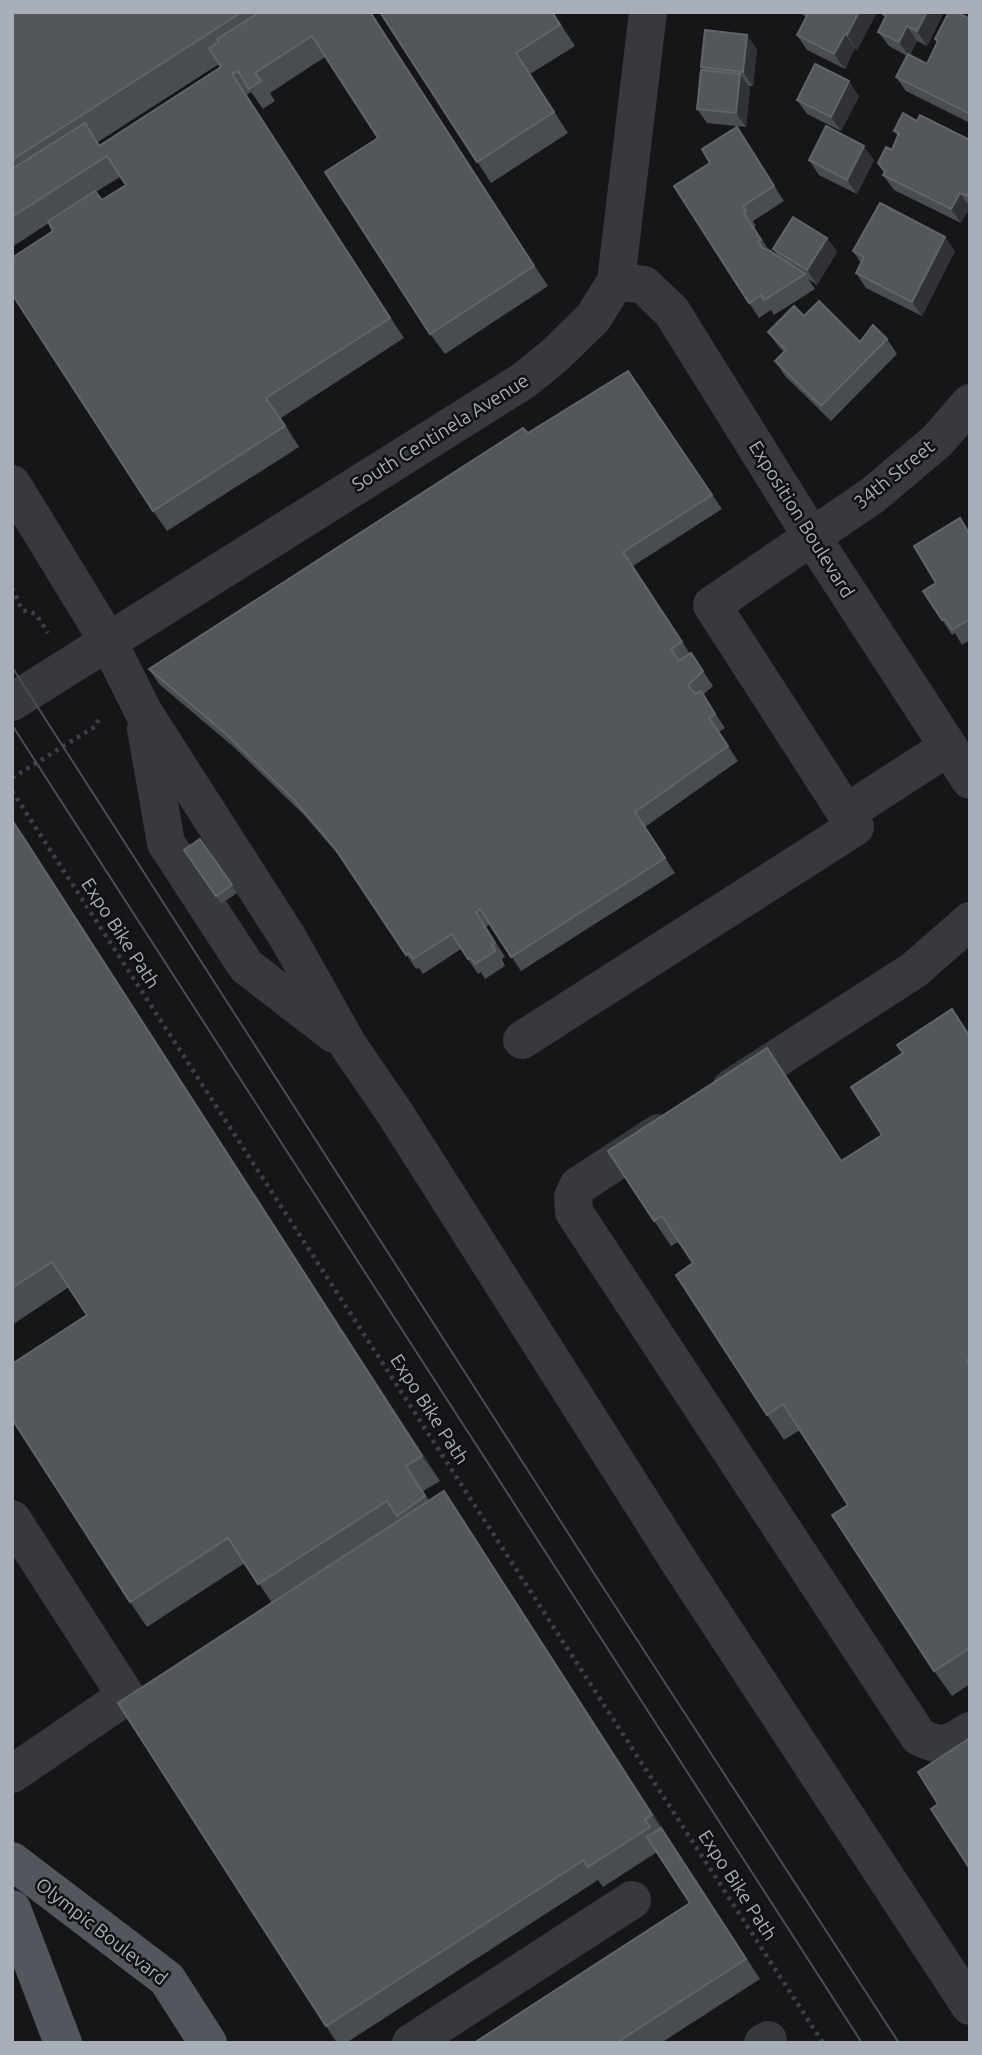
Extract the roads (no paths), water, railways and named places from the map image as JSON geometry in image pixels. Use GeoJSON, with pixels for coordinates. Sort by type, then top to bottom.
{"type":"FeatureCollection","features":[{"type":"Feature","properties":{"kind":"main road","name":"Olympic Boulevard"},"geometry":{"type":"LineString","coordinates":[[12,1861],[167,1979],[208,2043]]}},
{"type":"Feature","properties":{"kind":"main road","name":"Olympic Boulevard"},"geometry":{"type":"LineString","coordinates":[[12,1909],[63,2043]]}},
{"type":"Feature","properties":{"kind":"street","name":"South Centinela Avenue"},"geometry":{"type":"LineString","coordinates":[[12,702],[523,380],[554,356],[593,318],[616,281],[648,12]]}},
{"type":"Feature","properties":{"kind":"street","name":"Exposition Boulevard"},"geometry":{"type":"LineString","coordinates":[[616,281],[644,285],[672,312],[812,537],[970,780]]}},
{"type":"Feature","properties":{"kind":"street","name":"34th Street"},"geometry":{"type":"LineString","coordinates":[[846,813],[712,605],[883,488],[937,441],[970,403]]}},
{"type":"Feature","properties":{"kind":"street"},"geometry":{"type":"LineString","coordinates":[[12,484],[108,641],[144,713],[288,938],[348,1045],[396,1115],[680,1563],[970,2006]]}},
{"type":"Feature","properties":{"kind":"street"},"geometry":{"type":"LineString","coordinates":[[144,713],[166,844],[246,967],[348,1045]]}},
{"type":"Feature","properties":{"kind":"street"},"geometry":{"type":"LineString","coordinates":[[522,1040],[855,827],[846,813],[948,747]]}},
{"type":"Feature","properties":{"kind":"street"},"geometry":{"type":"LineString","coordinates":[[970,921],[914,970],[578,1186],[573,1198],[574,1212],[919,1737],[935,1745],[953,1741],[970,1731]]}},
{"type":"Feature","properties":{"kind":"street"},"geometry":{"type":"LineString","coordinates":[[12,1519],[126,1696],[12,1774]]}},
{"type":"Feature","properties":{"kind":"street"},"geometry":{"type":"LineString","coordinates":[[411,2043],[632,1900]]}},
{"type":"Feature","properties":{"kind":"tram line"},"geometry":{"type":"LineString","coordinates":[[12,667],[899,2043]]}},
{"type":"Feature","properties":{"kind":"tram line"},"geometry":{"type":"LineString","coordinates":[[12,725],[862,2043]]}}]}
